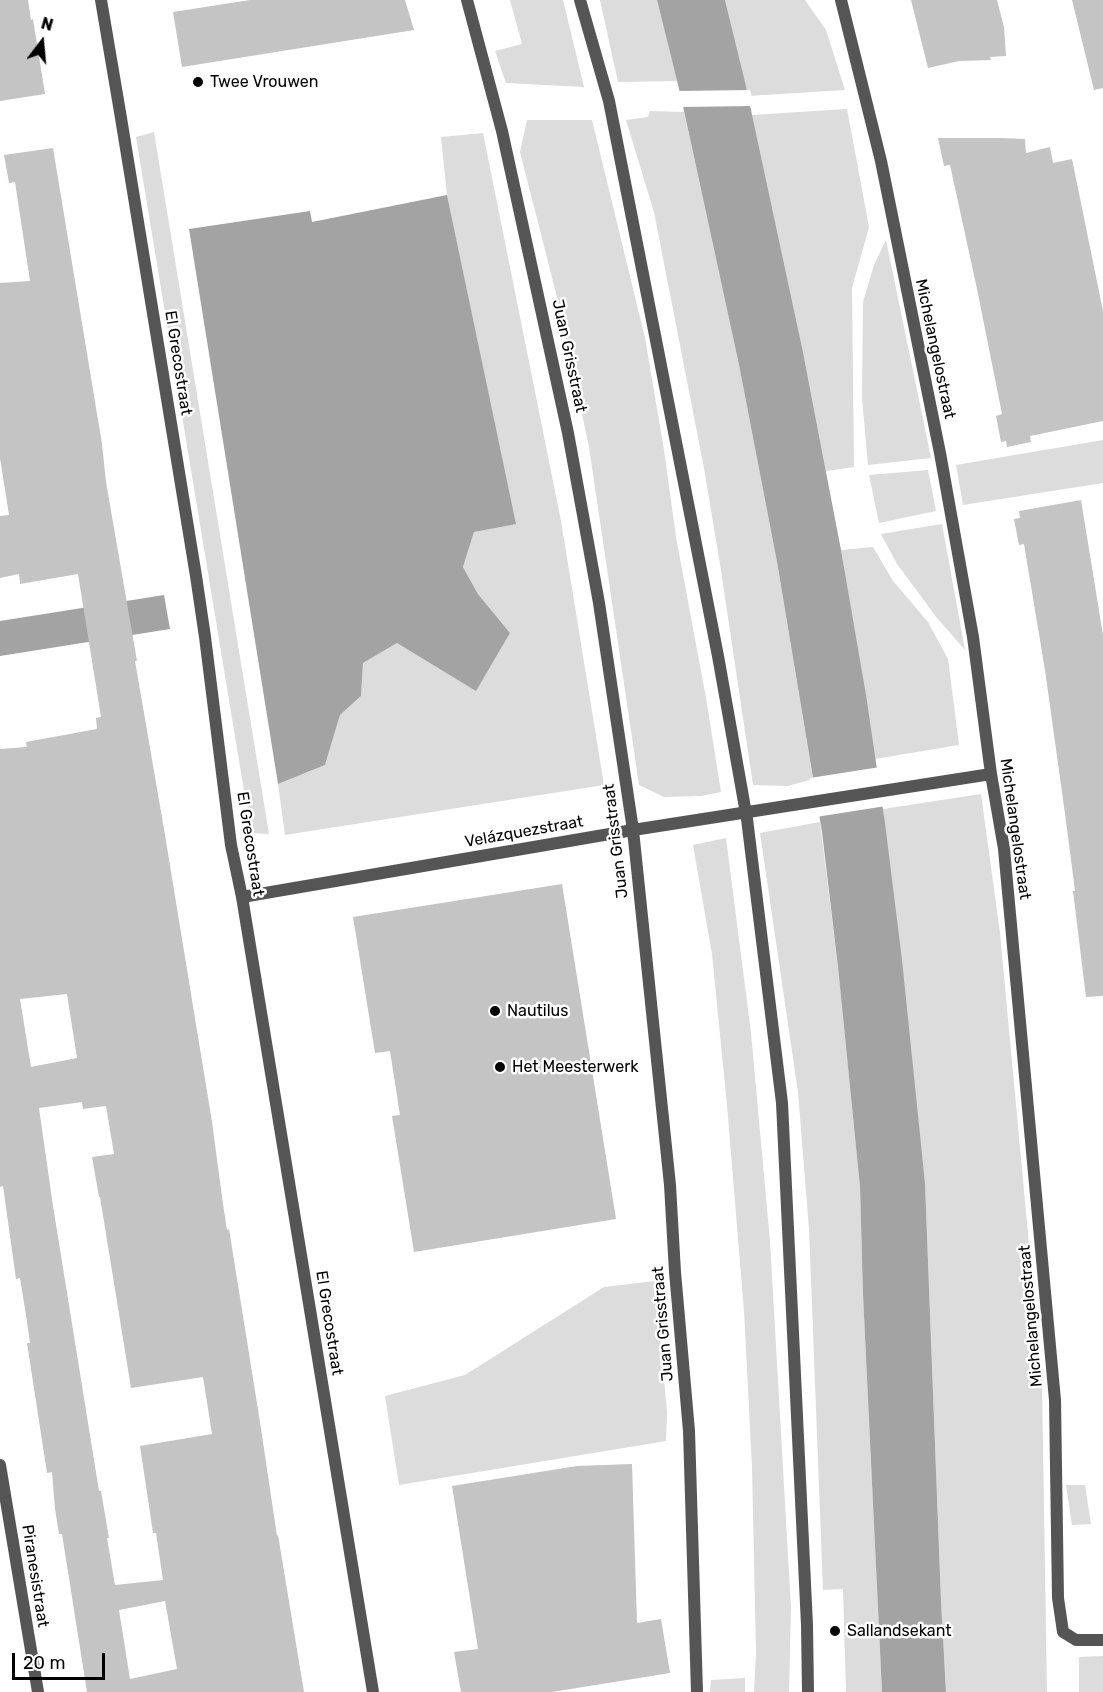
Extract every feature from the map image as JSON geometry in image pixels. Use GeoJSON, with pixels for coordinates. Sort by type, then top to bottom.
{"type":"FeatureCollection","features":[{"type":"Feature","properties":{"kind":"street","name":"El Grecostraat"},"geometry":{"type":"LineString","coordinates":[[101,0],[197,586],[231,845],[242,897],[373,1692]]}},
{"type":"Feature","properties":{"kind":"street","name":"Juan Grisstraat"},"geometry":{"type":"LineString","coordinates":[[467,0],[502,131],[568,433],[599,603],[633,830],[670,1185],[689,1431],[697,1692]]}},
{"type":"Feature","properties":{"kind":"street"},"geometry":{"type":"LineString","coordinates":[[580,0],[609,101],[718,656],[746,813],[782,1103],[807,1624],[808,1692]]}},
{"type":"Feature","properties":{"kind":"street","name":"Michelangelostraat"},"geometry":{"type":"LineString","coordinates":[[841,0],[881,161],[940,453],[973,637],[991,774],[1004,849],[1054,1388],[1058,1598],[1063,1632],[1076,1640],[1103,1640]]}},
{"type":"Feature","properties":{"kind":"street","name":"Velázquezstraat"},"geometry":{"type":"LineString","coordinates":[[242,897],[633,830],[991,774]]}},
{"type":"Feature","properties":{"kind":"street","name":"Piranesistraat"},"geometry":{"type":"LineString","coordinates":[[0,1465],[38,1692]]}},
{"type":"Feature","properties":{"kind":"shaded area"},"geometry":{"type":"Polygon","coordinates":[[[510,0],[563,0],[584,87],[506,83],[495,51],[522,44],[510,0]]]}},
{"type":"Feature","properties":{"kind":"shaded area"},"geometry":{"type":"Polygon","coordinates":[[[600,0],[657,0],[677,81],[618,82],[600,0]]]}},
{"type":"Feature","properties":{"kind":"shaded area"},"geometry":{"type":"Polygon","coordinates":[[[657,0],[725,0],[803,352],[866,695],[902,960],[925,1183],[946,1692],[882,1692],[860,1187],[822,832],[777,562],[739,365],[681,97],[657,0]]]}},
{"type":"Feature","properties":{"kind":"shaded area"},"geometry":{"type":"Polygon","coordinates":[[[725,0],[805,0],[826,30],[845,90],[748,96],[725,0]]]}},
{"type":"Feature","properties":{"kind":"shaded area"},"geometry":{"type":"Polygon","coordinates":[[[847,109],[869,227],[852,288],[854,467],[826,471],[752,115],[847,109]]]}},
{"type":"Feature","properties":{"kind":"shaded area"},"geometry":{"type":"Polygon","coordinates":[[[650,111],[684,112],[739,365],[777,562],[813,779],[788,786],[753,785],[704,468],[654,212],[626,120],[648,117],[650,111]]]}},
{"type":"Feature","properties":{"kind":"shaded area"},"geometry":{"type":"Polygon","coordinates":[[[527,120],[592,120],[645,338],[676,537],[721,792],[701,796],[664,797],[639,785],[589,447],[556,293],[520,152],[527,120]]]}},
{"type":"Feature","properties":{"kind":"shaded area"},"geometry":{"type":"Polygon","coordinates":[[[154,132],[269,834],[251,833],[136,137],[154,132]]]}},
{"type":"Feature","properties":{"kind":"shaded area"},"geometry":{"type":"Polygon","coordinates":[[[483,133],[561,521],[604,785],[285,835],[278,784],[325,765],[340,715],[361,696],[363,663],[397,643],[476,690],[510,633],[478,594],[463,567],[474,532],[515,523],[447,195],[441,137],[483,133]]]}},
{"type":"Feature","properties":{"kind":"shaded area"},"geometry":{"type":"Polygon","coordinates":[[[447,195],[516,524],[474,532],[463,567],[478,594],[510,633],[476,691],[397,643],[363,663],[361,696],[340,715],[325,765],[278,784],[189,229],[310,211],[312,222],[447,195]]]}},
{"type":"Feature","properties":{"kind":"shaded area"},"geometry":{"type":"Polygon","coordinates":[[[886,240],[931,458],[868,465],[862,398],[863,302],[874,265],[886,240]]]}},
{"type":"Feature","properties":{"kind":"shaded area"},"geometry":{"type":"Polygon","coordinates":[[[1103,440],[1103,483],[963,505],[956,465],[1103,440]]]}},
{"type":"Feature","properties":{"kind":"shaded area"},"geometry":{"type":"Polygon","coordinates":[[[928,470],[936,511],[879,523],[869,475],[928,470]]]}},
{"type":"Feature","properties":{"kind":"shaded area"},"geometry":{"type":"Polygon","coordinates":[[[942,524],[965,650],[937,618],[897,564],[881,534],[942,524]]]}},
{"type":"Feature","properties":{"kind":"shaded area"},"geometry":{"type":"Polygon","coordinates":[[[873,547],[893,581],[928,622],[948,659],[959,745],[875,759],[841,550],[873,547]]]}},
{"type":"Feature","properties":{"kind":"shaded area"},"geometry":{"type":"Polygon","coordinates":[[[164,595],[170,629],[0,656],[0,621],[164,595]]]}},
{"type":"Feature","properties":{"kind":"shaded area"},"geometry":{"type":"Polygon","coordinates":[[[981,794],[1000,933],[1042,1384],[1047,1692],[946,1692],[925,1183],[883,809],[981,794]]]}},
{"type":"Feature","properties":{"kind":"shaded area"},"geometry":{"type":"Polygon","coordinates":[[[820,822],[838,967],[860,1187],[882,1692],[846,1692],[843,1589],[823,1590],[809,1229],[798,1092],[760,833],[820,822]]]}},
{"type":"Feature","properties":{"kind":"shaded area"},"geometry":{"type":"Polygon","coordinates":[[[726,838],[751,1033],[770,1241],[791,1608],[789,1692],[754,1692],[756,1653],[752,1467],[744,1311],[712,954],[693,845],[726,838]]]}},
{"type":"Feature","properties":{"kind":"shaded area"},"geometry":{"type":"Polygon","coordinates":[[[655,1281],[667,1412],[666,1441],[399,1485],[385,1396],[465,1375],[604,1287],[655,1281]]]}},
{"type":"Feature","properties":{"kind":"shaded area"},"geometry":{"type":"Polygon","coordinates":[[[1066,1485],[1085,1485],[1091,1524],[1072,1525],[1066,1485]]]}},
{"type":"Feature","properties":{"kind":"shaded area"},"geometry":{"type":"Polygon","coordinates":[[[1103,1656],[1103,1692],[1079,1692],[1079,1657],[1103,1656]]]}},
{"type":"Feature","properties":{"kind":"shaded area"},"geometry":{"type":"Polygon","coordinates":[[[745,1678],[745,1692],[710,1692],[711,1680],[745,1678]]]}},
{"type":"Feature","properties":{"kind":"pier"},"geometry":{"type":"Polygon","coordinates":[[[750,90],[754,106],[680,107],[677,91],[750,90]]]}},
{"type":"Feature","properties":{"kind":"pier"},"geometry":{"type":"Polygon","coordinates":[[[880,767],[886,806],[816,817],[810,778],[880,767]]]}},
{"type":"Feature","properties":{"kind":"building"},"geometry":{"type":"Polygon","coordinates":[[[0,0],[28,0],[45,94],[0,101],[0,0]]]}},
{"type":"Feature","properties":{"kind":"building"},"geometry":{"type":"Polygon","coordinates":[[[250,0],[405,0],[414,30],[182,67],[173,12],[250,0]]]}},
{"type":"Feature","properties":{"kind":"building"},"geometry":{"type":"Polygon","coordinates":[[[911,0],[997,0],[1004,27],[1006,56],[990,57],[991,60],[959,61],[928,68],[911,0]]]}},
{"type":"Feature","properties":{"kind":"building"},"geometry":{"type":"Polygon","coordinates":[[[1072,0],[1103,0],[1103,88],[1094,90],[1072,0]]]}},
{"type":"Feature","properties":{"kind":"building"},"geometry":{"type":"Polygon","coordinates":[[[938,138],[1025,139],[1026,153],[1050,147],[1053,163],[1072,159],[1103,311],[1103,421],[1030,436],[1031,442],[1007,447],[1006,441],[1001,442],[996,416],[1002,414],[977,289],[950,165],[944,166],[938,138]]]}},
{"type":"Feature","properties":{"kind":"building"},"geometry":{"type":"Polygon","coordinates":[[[53,148],[212,1122],[227,1230],[229,1229],[304,1692],[87,1692],[62,1534],[59,1534],[55,1509],[52,1472],[47,1473],[27,1343],[30,1343],[20,1278],[16,1279],[3,1186],[0,1187],[0,749],[27,747],[26,742],[97,729],[96,718],[101,717],[78,574],[20,584],[19,574],[0,578],[0,516],[9,515],[0,458],[0,283],[30,281],[15,182],[9,183],[4,155],[53,148]],[[67,994],[20,999],[31,1067],[77,1058],[67,994]],[[82,1102],[39,1108],[115,1585],[163,1580],[156,1533],[153,1533],[140,1446],[212,1434],[203,1377],[131,1388],[92,1157],[114,1154],[106,1106],[83,1109],[82,1102]],[[165,1601],[119,1610],[130,1679],[177,1669],[165,1601]]]}},
{"type":"Feature","properties":{"kind":"building"},"geometry":{"type":"Polygon","coordinates":[[[1081,500],[1103,635],[1103,996],[1086,997],[1073,891],[1075,891],[1045,670],[1024,544],[1019,545],[1014,519],[1020,518],[1019,511],[1081,500]]]}},
{"type":"Feature","properties":{"kind":"building"},"geometry":{"type":"Polygon","coordinates":[[[562,884],[616,1219],[414,1252],[392,1116],[400,1115],[390,1051],[375,1053],[353,917],[562,884]]]}},
{"type":"Feature","properties":{"kind":"building"},"geometry":{"type":"Polygon","coordinates":[[[632,1464],[637,1623],[661,1619],[670,1673],[552,1692],[461,1692],[454,1652],[478,1649],[452,1486],[577,1466],[632,1464]]]}},
{"type":"Feature","properties":{"kind":"place","name":"Twee Vrouwen"},"geometry":{"type":"Point","coordinates":[198,82]}},
{"type":"Feature","properties":{"kind":"place","name":"Nautilus"},"geometry":{"type":"Point","coordinates":[495,1011]}},
{"type":"Feature","properties":{"kind":"place","name":"Het Meesterwerk"},"geometry":{"type":"Point","coordinates":[500,1067]}},
{"type":"Feature","properties":{"kind":"place","name":"Sallandsekant"},"geometry":{"type":"Point","coordinates":[835,1631]}}]}
